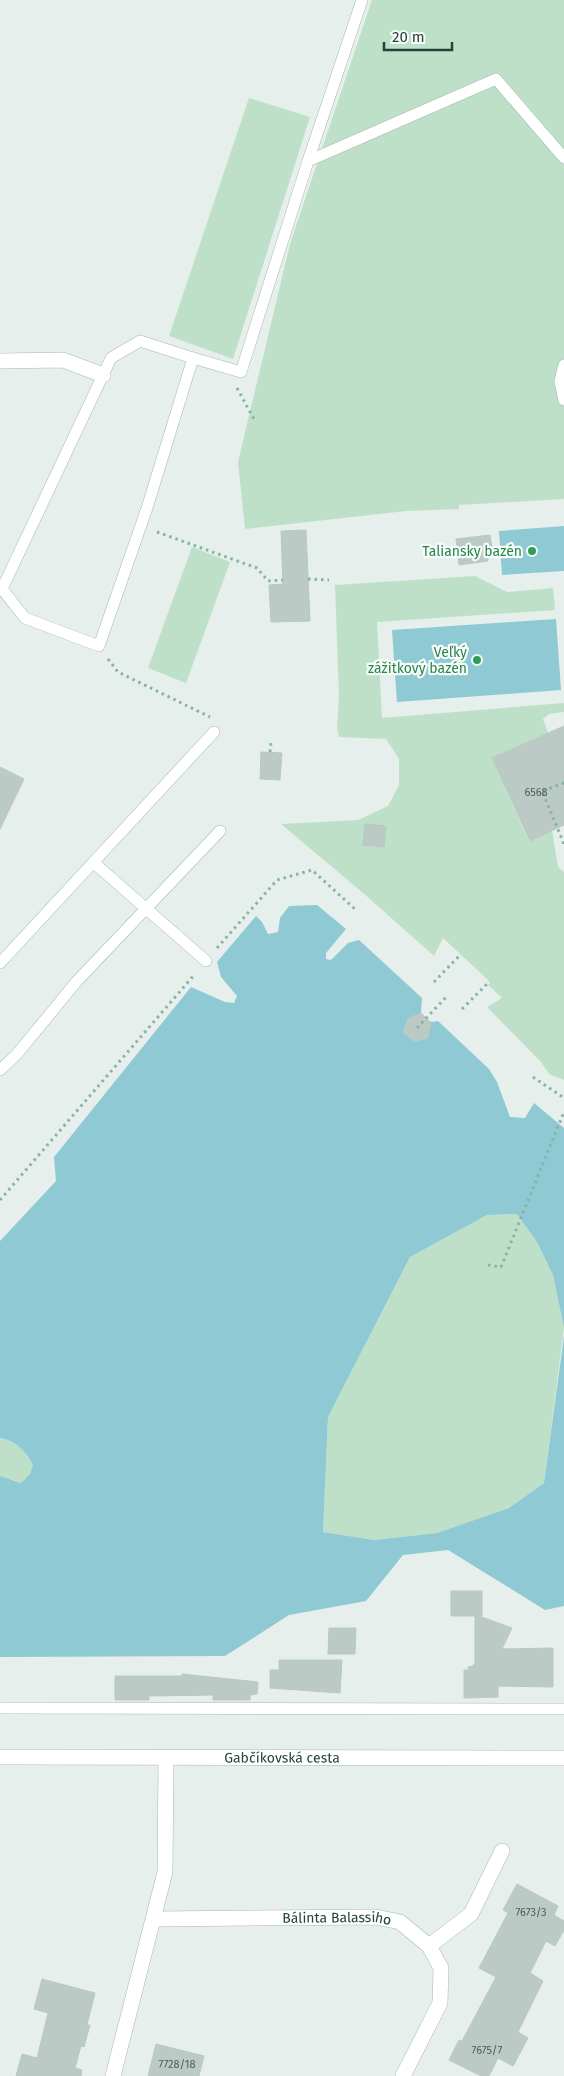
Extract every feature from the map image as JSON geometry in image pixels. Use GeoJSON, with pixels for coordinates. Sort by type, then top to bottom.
{"type":"FeatureCollection","features":[{"type":"Feature","properties":{"kind":"street"},"geometry":{"type":"LineString","coordinates":[[0,361],[63,360],[104,375]]}},
{"type":"Feature","properties":{"kind":"street","name":"Gabčíkovská cesta"},"geometry":{"type":"LineString","coordinates":[[0,1757],[166,1759],[564,1758]]}},
{"type":"Feature","properties":{"kind":"street"},"geometry":{"type":"LineString","coordinates":[[113,2076],[165,1872],[166,1759]]}},
{"type":"Feature","properties":{"kind":"street"},"geometry":{"type":"LineString","coordinates":[[429,1946],[471,1914],[502,1851]]}},
{"type":"Feature","properties":{"kind":"street","name":"Bálinta Balassiho"},"geometry":{"type":"LineString","coordinates":[[154,1919],[376,1917],[400,1922],[429,1946],[441,1968],[440,2003],[403,2076]]}},
{"type":"Feature","properties":{"kind":"lane"},"geometry":{"type":"LineString","coordinates":[[194,358],[99,646],[25,618],[1,590],[112,358],[140,341],[241,372],[308,161],[362,0]]}},
{"type":"Feature","properties":{"kind":"lane"},"geometry":{"type":"LineString","coordinates":[[308,161],[496,79],[564,158]]}},
{"type":"Feature","properties":{"kind":"lane"},"geometry":{"type":"LineString","coordinates":[[564,365],[560,381],[564,400]]}},
{"type":"Feature","properties":{"kind":"lane"},"geometry":{"type":"LineString","coordinates":[[0,963],[214,732]]}},
{"type":"Feature","properties":{"kind":"lane"},"geometry":{"type":"LineString","coordinates":[[0,1070],[17,1054],[77,981],[220,831]]}},
{"type":"Feature","properties":{"kind":"lane"},"geometry":{"type":"LineString","coordinates":[[94,863],[206,961]]}},
{"type":"Feature","properties":{"kind":"lane"},"geometry":{"type":"LineString","coordinates":[[0,1708],[564,1710]]}},
{"type":"Feature","properties":{"kind":"path"},"geometry":{"type":"LineString","coordinates":[[220,366],[233,380],[254,421]]}},
{"type":"Feature","properties":{"kind":"path"},"geometry":{"type":"LineString","coordinates":[[140,526],[257,568],[268,581],[283,580]]}},
{"type":"Feature","properties":{"kind":"path"},"geometry":{"type":"LineString","coordinates":[[308,579],[329,580]]}},
{"type":"Feature","properties":{"kind":"path"},"geometry":{"type":"LineString","coordinates":[[99,646],[118,672],[216,720]]}},
{"type":"Feature","properties":{"kind":"path"},"geometry":{"type":"LineString","coordinates":[[270,752],[271,742]]}},
{"type":"Feature","properties":{"kind":"path"},"geometry":{"type":"LineString","coordinates":[[564,783],[542,791],[564,844]]}},
{"type":"Feature","properties":{"kind":"path"},"geometry":{"type":"LineString","coordinates":[[0,1200],[276,880],[312,870],[356,910]]}},
{"type":"Feature","properties":{"kind":"path"},"geometry":{"type":"LineString","coordinates":[[434,982],[460,954]]}},
{"type":"Feature","properties":{"kind":"path"},"geometry":{"type":"LineString","coordinates":[[462,1009],[489,982]]}},
{"type":"Feature","properties":{"kind":"path"},"geometry":{"type":"LineString","coordinates":[[417,1028],[448,995]]}},
{"type":"Feature","properties":{"kind":"path"},"geometry":{"type":"LineString","coordinates":[[534,1077],[564,1098]]}},
{"type":"Feature","properties":{"kind":"path"},"geometry":{"type":"LineString","coordinates":[[488,1265],[501,1267],[564,1112]]}},
{"type":"Feature","properties":{"kind":"green space"},"geometry":{"type":"Polygon","coordinates":[[[372,0],[564,0],[564,499],[459,505],[459,509],[406,511],[245,529],[238,462],[290,244],[372,0]]]}},
{"type":"Feature","properties":{"kind":"green space"},"geometry":{"type":"Polygon","coordinates":[[[249,98],[310,117],[233,359],[169,336],[249,98]]]}},
{"type":"Feature","properties":{"kind":"green space"},"geometry":{"type":"Polygon","coordinates":[[[192,547],[230,562],[186,683],[148,668],[192,547]]]}},
{"type":"Feature","properties":{"kind":"green space"},"geometry":{"type":"Polygon","coordinates":[[[475,576],[507,592],[553,588],[555,610],[377,622],[382,718],[564,703],[564,712],[549,714],[543,719],[548,733],[492,759],[529,841],[552,830],[558,867],[564,872],[564,1080],[549,1074],[541,1062],[487,1007],[502,998],[488,985],[490,983],[486,978],[443,938],[434,956],[281,824],[358,820],[388,806],[399,785],[399,759],[386,739],[339,737],[337,729],[339,697],[335,585],[475,576]]]}},
{"type":"Feature","properties":{"kind":"green space"},"geometry":{"type":"Polygon","coordinates":[[[517,1214],[537,1242],[553,1275],[564,1328],[544,1483],[509,1508],[437,1533],[374,1540],[323,1532],[328,1417],[410,1257],[487,1215],[517,1214]]]}},
{"type":"Feature","properties":{"kind":"green space"},"geometry":{"type":"Polygon","coordinates":[[[0,1438],[11,1441],[20,1447],[33,1465],[30,1474],[21,1483],[0,1476],[0,1438]]]}},
{"type":"Feature","properties":{"kind":"water","name":"Taliansky bazén"},"geometry":{"type":"Polygon","coordinates":[[[564,526],[564,571],[502,575],[499,531],[564,526]]]}},
{"type":"Feature","properties":{"kind":"water","name":"Veľký zážitkový bazén"},"geometry":{"type":"Polygon","coordinates":[[[556,619],[561,690],[397,702],[392,630],[556,619]]]}},
{"type":"Feature","properties":{"kind":"water"},"geometry":{"type":"Polygon","coordinates":[[[317,905],[346,929],[326,953],[326,959],[331,960],[348,943],[359,940],[422,998],[421,1013],[431,1022],[438,1021],[489,1069],[497,1082],[510,1117],[525,1118],[534,1103],[564,1128],[564,1328],[553,1275],[537,1242],[517,1214],[487,1215],[410,1257],[328,1417],[323,1532],[374,1540],[437,1533],[509,1508],[544,1483],[564,1336],[564,1606],[545,1610],[448,1550],[403,1555],[366,1601],[289,1615],[225,1656],[0,1657],[0,1476],[21,1483],[30,1474],[33,1465],[20,1447],[11,1441],[0,1438],[0,1241],[56,1181],[54,1157],[191,987],[225,1002],[234,1003],[237,996],[221,977],[217,962],[256,916],[262,922],[268,934],[278,932],[280,918],[289,906],[317,905]]]}},
{"type":"Feature","properties":{"kind":"building"},"geometry":{"type":"Polygon","coordinates":[[[306,530],[310,621],[271,622],[269,585],[283,584],[281,531],[306,530]]]}},
{"type":"Feature","properties":{"kind":"building"},"geometry":{"type":"Polygon","coordinates":[[[490,535],[493,555],[488,556],[488,561],[459,565],[456,539],[490,535]]]}},
{"type":"Feature","properties":{"kind":"building"},"geometry":{"type":"Polygon","coordinates":[[[564,726],[564,825],[530,841],[492,758],[564,726]]]}},
{"type":"Feature","properties":{"kind":"building"},"geometry":{"type":"Polygon","coordinates":[[[261,752],[282,753],[280,780],[260,779],[261,752]]]}},
{"type":"Feature","properties":{"kind":"building"},"geometry":{"type":"Polygon","coordinates":[[[0,767],[24,779],[0,829],[0,767]]]}},
{"type":"Feature","properties":{"kind":"building"},"geometry":{"type":"Polygon","coordinates":[[[365,824],[386,826],[384,847],[363,845],[365,824]]]}},
{"type":"Feature","properties":{"kind":"building"},"geometry":{"type":"Polygon","coordinates":[[[421,1013],[431,1023],[428,1038],[415,1042],[403,1032],[408,1018],[421,1013]]]}},
{"type":"Feature","properties":{"kind":"building"},"geometry":{"type":"Polygon","coordinates":[[[451,1591],[482,1591],[482,1616],[479,1616],[512,1628],[502,1649],[553,1648],[553,1687],[498,1686],[498,1697],[464,1698],[464,1670],[469,1670],[468,1667],[473,1666],[475,1663],[475,1616],[451,1616],[451,1591]]]}},
{"type":"Feature","properties":{"kind":"building"},"geometry":{"type":"Polygon","coordinates":[[[329,1628],[356,1628],[355,1654],[328,1654],[329,1628]]]}},
{"type":"Feature","properties":{"kind":"building"},"geometry":{"type":"Polygon","coordinates":[[[279,1660],[342,1660],[340,1693],[270,1688],[270,1670],[279,1670],[279,1660]]]}},
{"type":"Feature","properties":{"kind":"building"},"geometry":{"type":"Polygon","coordinates":[[[182,1674],[258,1682],[257,1694],[250,1695],[250,1700],[213,1700],[213,1695],[149,1696],[149,1700],[115,1700],[115,1676],[182,1676],[182,1674]]]}},
{"type":"Feature","properties":{"kind":"building"},"geometry":{"type":"Polygon","coordinates":[[[517,1884],[558,1906],[554,1915],[564,1921],[564,1930],[555,1946],[546,1941],[530,1973],[543,1981],[518,2032],[528,2038],[513,2066],[498,2058],[489,2076],[481,2076],[449,2060],[459,2040],[462,2041],[496,1977],[479,1968],[508,1913],[503,1910],[517,1884]]]}},
{"type":"Feature","properties":{"kind":"building"},"geometry":{"type":"Polygon","coordinates":[[[42,1979],[95,1993],[87,2025],[90,2025],[84,2047],[81,2046],[75,2068],[82,2070],[81,2076],[16,2076],[22,2054],[37,2058],[48,2013],[34,2009],[42,1979]]]}},
{"type":"Feature","properties":{"kind":"building"},"geometry":{"type":"Polygon","coordinates":[[[156,2044],[204,2056],[199,2076],[148,2076],[156,2044]]]}},
{"type":"Feature","properties":{"kind":"place","name":"Taliansky bazén"},"geometry":{"type":"Point","coordinates":[532,551]}},
{"type":"Feature","properties":{"kind":"place","name":"Veľký zážitkový bazén"},"geometry":{"type":"Point","coordinates":[477,660]}}]}
